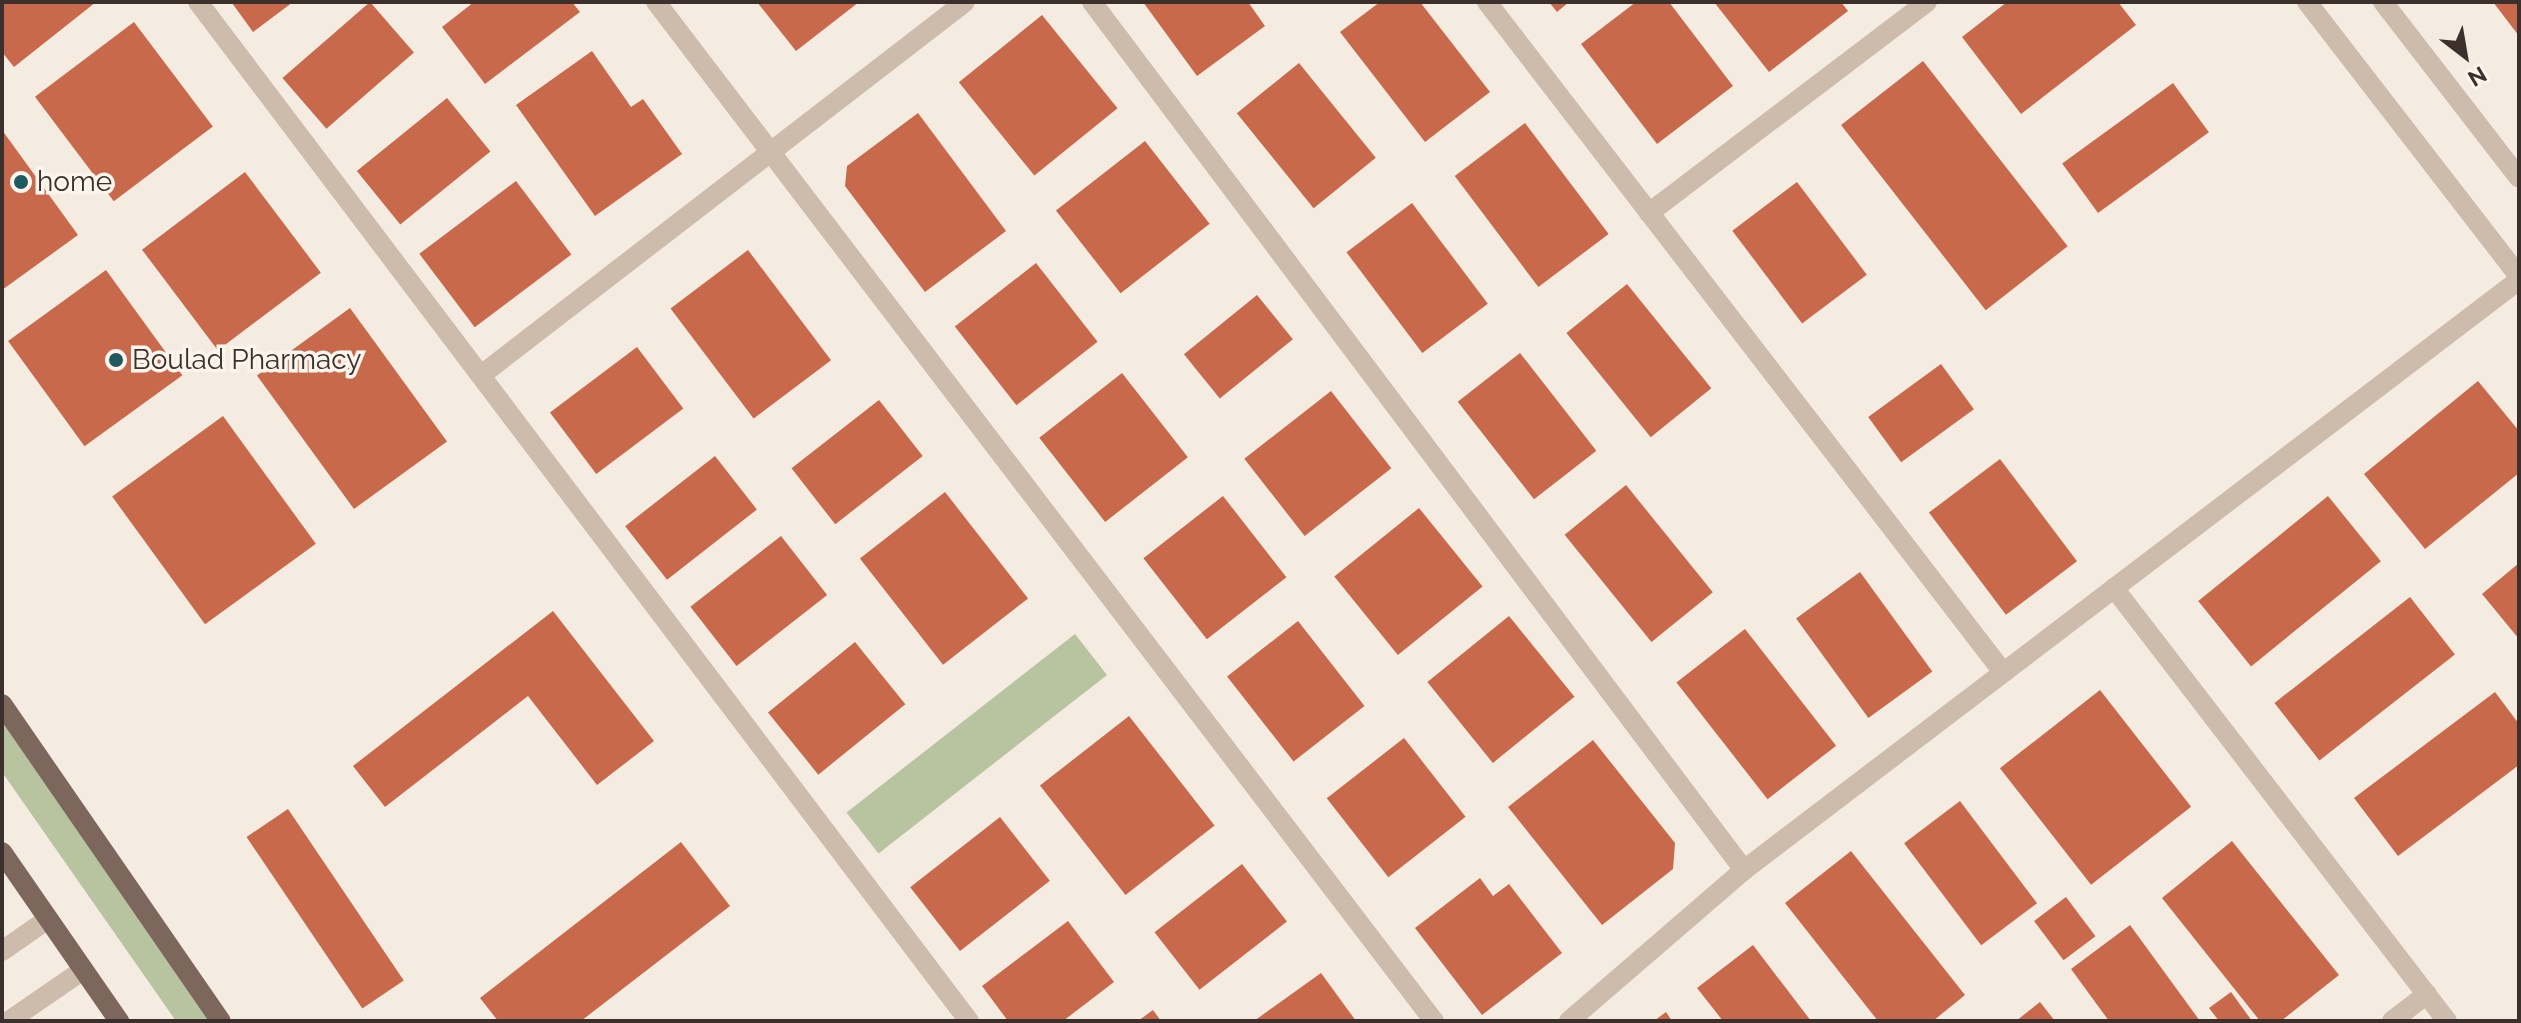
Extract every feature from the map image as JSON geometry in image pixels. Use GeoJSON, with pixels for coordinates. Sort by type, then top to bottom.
{"type":"FeatureCollection","features":[{"type":"Feature","properties":{"kind":"main road"},"geometry":{"type":"LineString","coordinates":[[2,704],[221,1021]]}},
{"type":"Feature","properties":{"kind":"main road"},"geometry":{"type":"LineString","coordinates":[[2,852],[119,1021]]}},
{"type":"Feature","properties":{"kind":"street"},"geometry":{"type":"LineString","coordinates":[[198,2],[484,373],[969,1021]]}},
{"type":"Feature","properties":{"kind":"street"},"geometry":{"type":"LineString","coordinates":[[656,2],[1434,1021]]}},
{"type":"Feature","properties":{"kind":"street"},"geometry":{"type":"LineString","coordinates":[[484,373],[965,2]]}},
{"type":"Feature","properties":{"kind":"street"},"geometry":{"type":"LineString","coordinates":[[1092,2],[1744,870]]}},
{"type":"Feature","properties":{"kind":"street"},"geometry":{"type":"LineString","coordinates":[[1487,2],[2003,672]]}},
{"type":"Feature","properties":{"kind":"street"},"geometry":{"type":"LineString","coordinates":[[1649,213],[1927,2]]}},
{"type":"Feature","properties":{"kind":"street"},"geometry":{"type":"LineString","coordinates":[[1569,1021],[1744,870],[2519,278],[2307,2]]}},
{"type":"Feature","properties":{"kind":"street"},"geometry":{"type":"LineString","coordinates":[[2383,2],[2519,178]]}},
{"type":"Feature","properties":{"kind":"street"},"geometry":{"type":"LineString","coordinates":[[2114,588],[2447,1021]]}},
{"type":"Feature","properties":{"kind":"street"},"geometry":{"type":"LineString","coordinates":[[2,951],[48,919]]}},
{"type":"Feature","properties":{"kind":"street"},"geometry":{"type":"LineString","coordinates":[[9,1021],[83,970]]}},
{"type":"Feature","properties":{"kind":"street"},"geometry":{"type":"LineString","coordinates":[[2392,1021],[2427,994]]}},
{"type":"Feature","properties":{"kind":"green space"},"geometry":{"type":"Polygon","coordinates":[[[1075,634],[1107,675],[878,854],[846,813],[1075,634]]]}},
{"type":"Feature","properties":{"kind":"green space"},"geometry":{"type":"Polygon","coordinates":[[[2,712],[218,1021],[176,1021],[2,772],[2,712]]]}},
{"type":"Feature","properties":{"kind":"building"},"geometry":{"type":"Polygon","coordinates":[[[2,2],[96,2],[14,67],[2,52],[2,2]]]}},
{"type":"Feature","properties":{"kind":"building"},"geometry":{"type":"Polygon","coordinates":[[[233,2],[293,2],[253,32],[232,3],[233,2]]]}},
{"type":"Feature","properties":{"kind":"building"},"geometry":{"type":"Polygon","coordinates":[[[370,2],[414,53],[326,129],[282,78],[370,2]]]}},
{"type":"Feature","properties":{"kind":"building"},"geometry":{"type":"Polygon","coordinates":[[[474,2],[572,2],[580,12],[485,84],[442,27],[474,2]]]}},
{"type":"Feature","properties":{"kind":"building"},"geometry":{"type":"Polygon","coordinates":[[[757,2],[859,2],[796,51],[757,2]]]}},
{"type":"Feature","properties":{"kind":"building"},"geometry":{"type":"Polygon","coordinates":[[[1143,2],[1248,2],[1265,26],[1197,76],[1143,2]]]}},
{"type":"Feature","properties":{"kind":"building"},"geometry":{"type":"Polygon","coordinates":[[[1380,2],[1420,2],[1490,92],[1425,142],[1340,32],[1380,2]]]}},
{"type":"Feature","properties":{"kind":"building"},"geometry":{"type":"Polygon","coordinates":[[[1549,2],[1569,2],[1557,12],[1549,2]]]}},
{"type":"Feature","properties":{"kind":"building"},"geometry":{"type":"Polygon","coordinates":[[[1636,2],[1669,2],[1733,86],[1657,144],[1581,44],[1636,2]]]}},
{"type":"Feature","properties":{"kind":"building"},"geometry":{"type":"Polygon","coordinates":[[[1714,2],[1841,2],[1848,11],[1769,72],[1714,2]]]}},
{"type":"Feature","properties":{"kind":"building"},"geometry":{"type":"Polygon","coordinates":[[[2007,2],[2118,2],[2136,25],[2021,114],[1962,37],[2007,2]]]}},
{"type":"Feature","properties":{"kind":"building"},"geometry":{"type":"Polygon","coordinates":[[[2493,2],[2519,2],[2519,36],[2493,2]]]}},
{"type":"Feature","properties":{"kind":"building"},"geometry":{"type":"Polygon","coordinates":[[[1042,15],[1118,108],[1034,176],[959,82],[1042,15]]]}},
{"type":"Feature","properties":{"kind":"building"},"geometry":{"type":"Polygon","coordinates":[[[134,22],[213,127],[114,201],[35,97],[134,22]]]}},
{"type":"Feature","properties":{"kind":"building"},"geometry":{"type":"Polygon","coordinates":[[[592,51],[631,107],[643,99],[682,154],[595,216],[516,105],[592,51]]]}},
{"type":"Feature","properties":{"kind":"building"},"geometry":{"type":"Polygon","coordinates":[[[1923,61],[2068,246],[1986,310],[1841,125],[1923,61]]]}},
{"type":"Feature","properties":{"kind":"building"},"geometry":{"type":"Polygon","coordinates":[[[1299,63],[1376,158],[1314,208],[1237,113],[1299,63]]]}},
{"type":"Feature","properties":{"kind":"building"},"geometry":{"type":"Polygon","coordinates":[[[2173,83],[2209,132],[2098,213],[2062,164],[2173,83]]]}},
{"type":"Feature","properties":{"kind":"building"},"geometry":{"type":"Polygon","coordinates":[[[447,98],[490,152],[400,225],[357,171],[447,98]]]}},
{"type":"Feature","properties":{"kind":"building"},"geometry":{"type":"Polygon","coordinates":[[[918,113],[1006,231],[925,292],[845,186],[847,166],[918,113]]]}},
{"type":"Feature","properties":{"kind":"building"},"geometry":{"type":"Polygon","coordinates":[[[1525,123],[1609,234],[1538,287],[1455,176],[1525,123]]]}},
{"type":"Feature","properties":{"kind":"building","name":"home"},"geometry":{"type":"Polygon","coordinates":[[[2,130],[78,235],[2,290],[2,130]]]}},
{"type":"Feature","properties":{"kind":"building"},"geometry":{"type":"Polygon","coordinates":[[[1145,141],[1210,224],[1121,293],[1056,211],[1145,141]]]}},
{"type":"Feature","properties":{"kind":"building"},"geometry":{"type":"Polygon","coordinates":[[[245,172],[321,273],[218,350],[142,250],[245,172]]]}},
{"type":"Feature","properties":{"kind":"building"},"geometry":{"type":"Polygon","coordinates":[[[516,181],[571,254],[475,327],[419,254],[516,181]]]}},
{"type":"Feature","properties":{"kind":"building"},"geometry":{"type":"Polygon","coordinates":[[[1797,182],[1867,275],[1802,323],[1732,231],[1797,182]]]}},
{"type":"Feature","properties":{"kind":"building"},"geometry":{"type":"Polygon","coordinates":[[[1412,203],[1488,304],[1422,353],[1347,252],[1412,203]]]}},
{"type":"Feature","properties":{"kind":"building"},"geometry":{"type":"Polygon","coordinates":[[[748,250],[831,360],[754,419],[671,308],[748,250]]]}},
{"type":"Feature","properties":{"kind":"building"},"geometry":{"type":"Polygon","coordinates":[[[1036,263],[1098,342],[1016,405],[955,326],[1036,263]]]}},
{"type":"Feature","properties":{"kind":"building"},"geometry":{"type":"Polygon","coordinates":[[[106,270],[182,375],[85,446],[8,341],[106,270]]]}},
{"type":"Feature","properties":{"kind":"building"},"geometry":{"type":"Polygon","coordinates":[[[1627,284],[1711,388],[1651,437],[1566,333],[1627,284]]]}},
{"type":"Feature","properties":{"kind":"building"},"geometry":{"type":"Polygon","coordinates":[[[1257,295],[1293,339],[1220,398],[1184,354],[1257,295]]]}},
{"type":"Feature","properties":{"kind":"building"},"geometry":{"type":"Polygon","coordinates":[[[350,308],[447,441],[354,509],[257,376],[350,308]]]}},
{"type":"Feature","properties":{"kind":"building"},"geometry":{"type":"Polygon","coordinates":[[[637,347],[683,408],[596,474],[550,413],[637,347]]]}},
{"type":"Feature","properties":{"kind":"building"},"geometry":{"type":"Polygon","coordinates":[[[1520,353],[1596,451],[1534,499],[1458,402],[1520,353]]]}},
{"type":"Feature","properties":{"kind":"building"},"geometry":{"type":"Polygon","coordinates":[[[1941,364],[1974,409],[1901,462],[1868,417],[1941,364]]]}},
{"type":"Feature","properties":{"kind":"building"},"geometry":{"type":"Polygon","coordinates":[[[1122,373],[1188,457],[1105,522],[1039,438],[1122,373]]]}},
{"type":"Feature","properties":{"kind":"building"},"geometry":{"type":"Polygon","coordinates":[[[2478,381],[2519,431],[2519,473],[2425,549],[2364,474],[2478,381]]]}},
{"type":"Feature","properties":{"kind":"building"},"geometry":{"type":"Polygon","coordinates":[[[1331,391],[1391,468],[1305,536],[1244,459],[1331,391]]]}},
{"type":"Feature","properties":{"kind":"building"},"geometry":{"type":"Polygon","coordinates":[[[879,400],[923,456],[835,524],[792,468],[879,400]]]}},
{"type":"Feature","properties":{"kind":"building"},"geometry":{"type":"Polygon","coordinates":[[[223,416],[316,544],[205,624],[112,497],[223,416]]]}},
{"type":"Feature","properties":{"kind":"building"},"geometry":{"type":"Polygon","coordinates":[[[715,456],[757,510],[667,580],[625,526],[715,456]]]}},
{"type":"Feature","properties":{"kind":"building"},"geometry":{"type":"Polygon","coordinates":[[[2000,459],[2077,561],[2006,615],[1929,513],[2000,459]]]}},
{"type":"Feature","properties":{"kind":"building"},"geometry":{"type":"Polygon","coordinates":[[[1626,485],[1713,592],[1651,642],[1565,535],[1626,485]]]}},
{"type":"Feature","properties":{"kind":"building"},"geometry":{"type":"Polygon","coordinates":[[[945,492],[1028,598],[943,665],[860,558],[945,492]]]}},
{"type":"Feature","properties":{"kind":"building"},"geometry":{"type":"Polygon","coordinates":[[[1223,496],[1286,577],[1207,639],[1143,558],[1223,496]]]}},
{"type":"Feature","properties":{"kind":"building"},"geometry":{"type":"Polygon","coordinates":[[[2328,496],[2381,561],[2251,666],[2198,601],[2328,496]]]}},
{"type":"Feature","properties":{"kind":"building"},"geometry":{"type":"Polygon","coordinates":[[[1419,508],[1483,586],[1398,655],[1334,577],[1419,508]]]}},
{"type":"Feature","properties":{"kind":"building"},"geometry":{"type":"Polygon","coordinates":[[[781,536],[827,595],[737,666],[690,607],[781,536]]]}},
{"type":"Feature","properties":{"kind":"building"},"geometry":{"type":"Polygon","coordinates":[[[2519,563],[2519,639],[2482,594],[2519,563]]]}},
{"type":"Feature","properties":{"kind":"building"},"geometry":{"type":"Polygon","coordinates":[[[1860,572],[1932,672],[1868,718],[1796,618],[1860,572]]]}},
{"type":"Feature","properties":{"kind":"building"},"geometry":{"type":"Polygon","coordinates":[[[2410,597],[2455,655],[2319,760],[2274,703],[2410,597]]]}},
{"type":"Feature","properties":{"kind":"building"},"geometry":{"type":"Polygon","coordinates":[[[553,611],[654,741],[597,785],[528,696],[385,807],[353,766],[553,611]]]}},
{"type":"Feature","properties":{"kind":"building"},"geometry":{"type":"Polygon","coordinates":[[[1509,616],[1574,697],[1493,763],[1427,682],[1509,616]]]}},
{"type":"Feature","properties":{"kind":"building"},"geometry":{"type":"Polygon","coordinates":[[[1298,621],[1364,706],[1294,762],[1227,676],[1298,621]]]}},
{"type":"Feature","properties":{"kind":"building"},"geometry":{"type":"Polygon","coordinates":[[[1745,629],[1836,746],[1768,799],[1676,683],[1745,629]]]}},
{"type":"Feature","properties":{"kind":"building"},"geometry":{"type":"Polygon","coordinates":[[[855,642],[905,704],[818,775],[768,712],[855,642]]]}},
{"type":"Feature","properties":{"kind":"building"},"geometry":{"type":"Polygon","coordinates":[[[2100,690],[2191,807],[2091,885],[2000,768],[2100,690]]]}},
{"type":"Feature","properties":{"kind":"building"},"geometry":{"type":"Polygon","coordinates":[[[2495,692],[2519,724],[2519,765],[2398,856],[2354,798],[2495,692]]]}},
{"type":"Feature","properties":{"kind":"building"},"geometry":{"type":"Polygon","coordinates":[[[1129,716],[1215,826],[1126,895],[1040,786],[1129,716]]]}},
{"type":"Feature","properties":{"kind":"building"},"geometry":{"type":"Polygon","coordinates":[[[1404,738],[1466,817],[1388,877],[1327,798],[1404,738]]]}},
{"type":"Feature","properties":{"kind":"building"},"geometry":{"type":"Polygon","coordinates":[[[1593,740],[1675,843],[1673,869],[1602,925],[1508,807],[1593,740]]]}},
{"type":"Feature","properties":{"kind":"building"},"geometry":{"type":"Polygon","coordinates":[[[1960,801],[2037,903],[1981,945],[1904,843],[1960,801]]]}},
{"type":"Feature","properties":{"kind":"building"},"geometry":{"type":"Polygon","coordinates":[[[288,809],[404,981],[362,1009],[247,837],[288,809]]]}},
{"type":"Feature","properties":{"kind":"building"},"geometry":{"type":"Polygon","coordinates":[[[1000,817],[1050,881],[960,951],[910,887],[1000,817]]]}},
{"type":"Feature","properties":{"kind":"building"},"geometry":{"type":"Polygon","coordinates":[[[2232,841],[2339,975],[2281,1021],[2260,1021],[2162,898],[2232,841]]]}},
{"type":"Feature","properties":{"kind":"building"},"geometry":{"type":"Polygon","coordinates":[[[681,842],[730,906],[581,1021],[498,1021],[480,998],[681,842]]]}},
{"type":"Feature","properties":{"kind":"building"},"geometry":{"type":"Polygon","coordinates":[[[1851,851],[1965,995],[1933,1021],[1878,1021],[1785,903],[1851,851]]]}},
{"type":"Feature","properties":{"kind":"building"},"geometry":{"type":"Polygon","coordinates":[[[1242,864],[1287,922],[1199,990],[1155,932],[1242,864]]]}},
{"type":"Feature","properties":{"kind":"building"},"geometry":{"type":"Polygon","coordinates":[[[1480,878],[1493,896],[1509,884],[1562,953],[1482,1015],[1415,928],[1480,878]]]}},
{"type":"Feature","properties":{"kind":"building"},"geometry":{"type":"Polygon","coordinates":[[[2066,897],[2095,936],[2064,960],[2034,921],[2066,897]]]}},
{"type":"Feature","properties":{"kind":"building"},"geometry":{"type":"Polygon","coordinates":[[[1068,921],[1114,982],[1063,1021],[1008,1021],[982,986],[1068,921]]]}},
{"type":"Feature","properties":{"kind":"building"},"geometry":{"type":"Polygon","coordinates":[[[2130,925],[2200,1021],[2109,1021],[2071,969],[2130,925]]]}},
{"type":"Feature","properties":{"kind":"building"},"geometry":{"type":"Polygon","coordinates":[[[1753,945],[1811,1021],[1723,1021],[1697,988],[1753,945]]]}},
{"type":"Feature","properties":{"kind":"building"},"geometry":{"type":"Polygon","coordinates":[[[1321,973],[1356,1021],[1254,1021],[1321,973]]]}},
{"type":"Feature","properties":{"kind":"building"},"geometry":{"type":"Polygon","coordinates":[[[2231,992],[2252,1021],[2219,1021],[2209,1008],[2231,992]]]}},
{"type":"Feature","properties":{"kind":"building"},"geometry":{"type":"Polygon","coordinates":[[[2040,1002],[2055,1021],[2016,1021],[2040,1002]]]}},
{"type":"Feature","properties":{"kind":"building"},"geometry":{"type":"Polygon","coordinates":[[[1153,1010],[1161,1021],[1138,1021],[1153,1010]]]}},
{"type":"Feature","properties":{"kind":"building"},"geometry":{"type":"Polygon","coordinates":[[[1666,1012],[1672,1021],[1654,1021],[1666,1012]]]}},
{"type":"Feature","properties":{"kind":"place","name":"home"},"geometry":{"type":"Point","coordinates":[21,182]}},
{"type":"Feature","properties":{"kind":"place","name":"Boulad Pharmacy"},"geometry":{"type":"Point","coordinates":[116,360]}}]}
